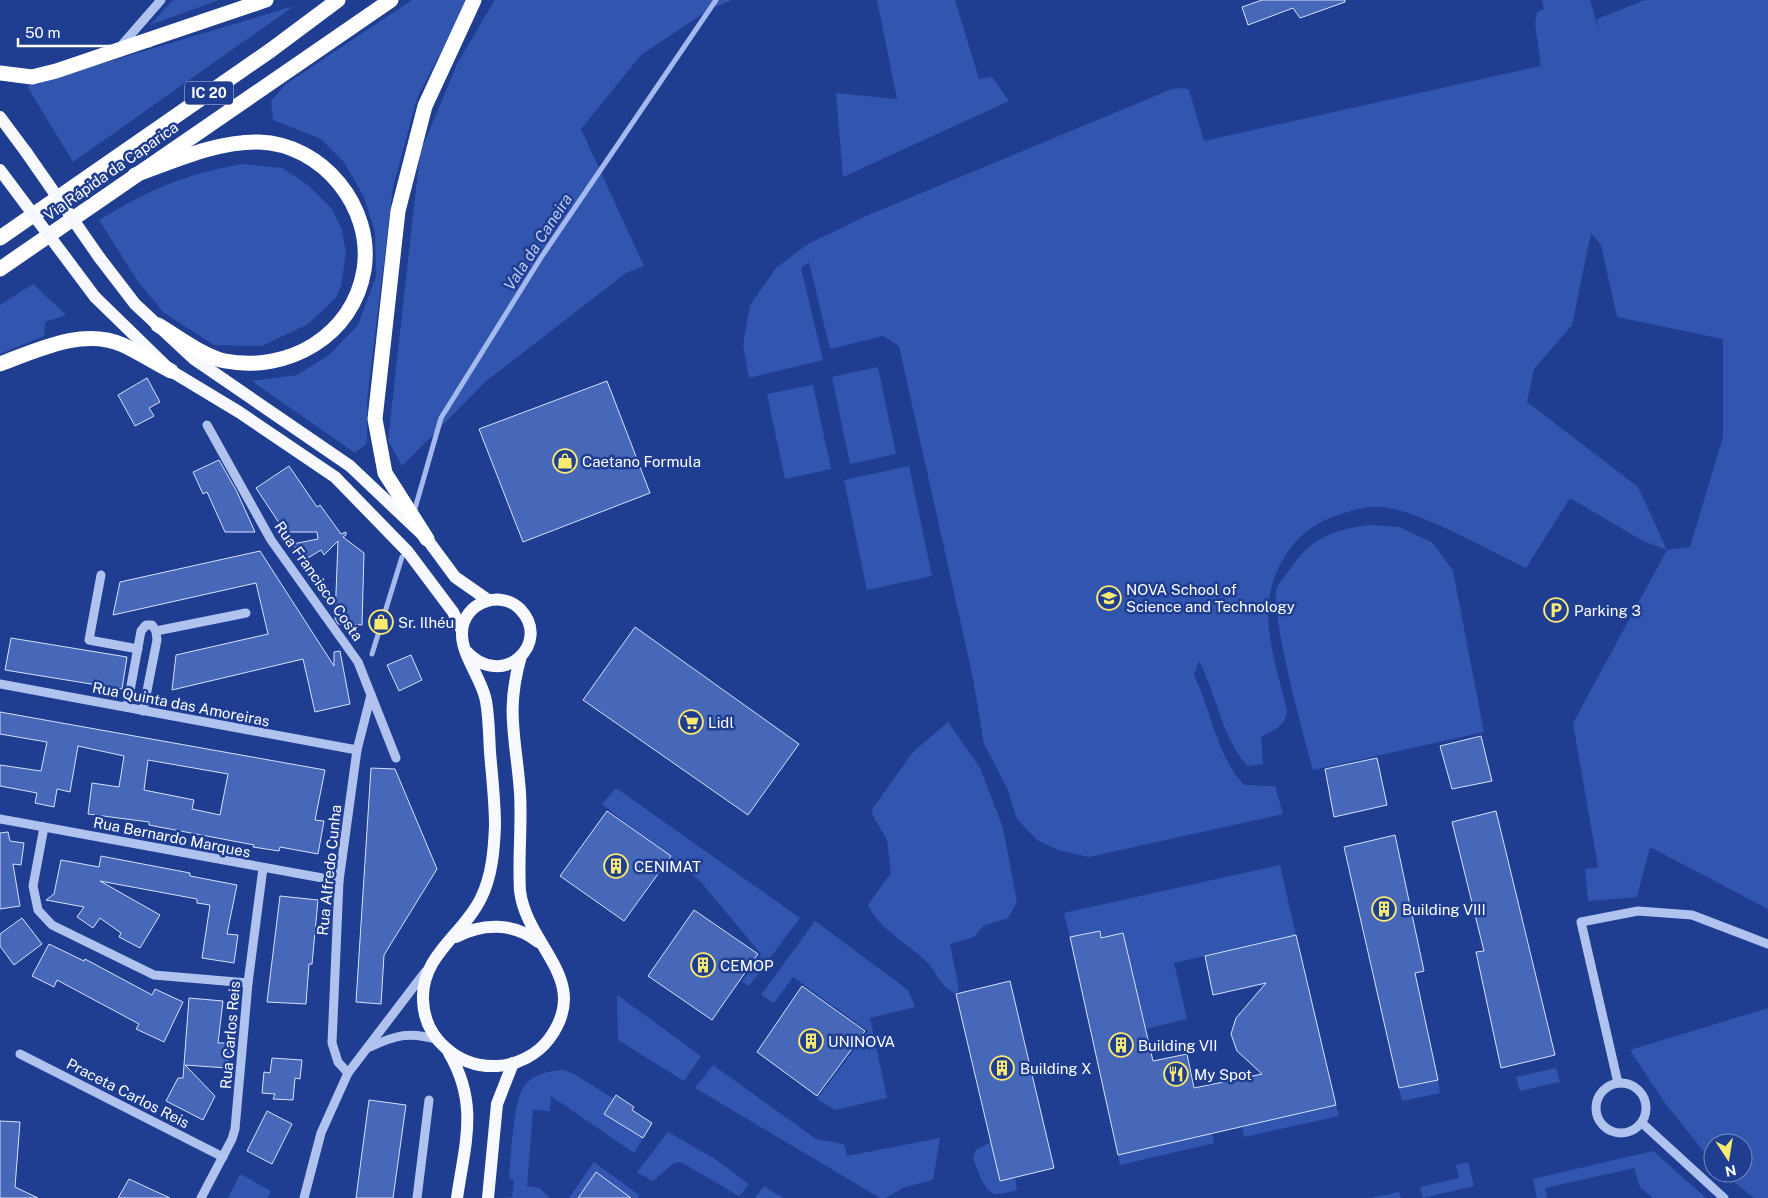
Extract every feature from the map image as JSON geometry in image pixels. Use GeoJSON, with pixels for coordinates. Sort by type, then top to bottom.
{"type":"FeatureCollection","features":[{"type":"Feature","properties":{"kind":"highway"},"geometry":{"type":"LineString","coordinates":[[0,73],[32,77],[56,71],[266,0]]}},
{"type":"Feature","properties":{"kind":"highway","name":"Via Rápida da Caparica"},"geometry":{"type":"LineString","coordinates":[[0,238],[271,50],[338,0]]}},
{"type":"Feature","properties":{"kind":"highway","name":"Via Rápida da Caparica"},"geometry":{"type":"LineString","coordinates":[[0,269],[135,174],[391,0]]}},
{"type":"Feature","properties":{"kind":"highway"},"geometry":{"type":"LineString","coordinates":[[427,539],[385,474],[375,419],[398,211],[425,106],[474,0]]}},
{"type":"Feature","properties":{"kind":"highway"},"geometry":{"type":"LineString","coordinates":[[135,174],[218,147],[259,142],[289,147],[330,172],[347,193],[360,221],[364,249],[364,269],[358,293],[346,315],[328,335],[306,351],[280,360],[255,364],[223,360],[158,325]]}},
{"type":"Feature","properties":{"kind":"highway"},"geometry":{"type":"LineString","coordinates":[[0,364],[53,344],[78,339],[106,340],[122,345],[171,371]]}},
{"type":"Feature","properties":{"kind":"main road"},"geometry":{"type":"LineString","coordinates":[[0,117],[99,258],[135,304],[194,359],[350,466],[427,539],[455,577],[488,600],[509,602],[526,617],[530,628],[530,640],[521,656],[513,683],[511,714],[520,790],[520,891],[527,919],[559,970],[562,984],[562,1010],[558,1022],[545,1044],[525,1059],[513,1063],[488,1066],[474,1064],[448,1050]]}},
{"type":"Feature","properties":{"kind":"main road"},"geometry":{"type":"LineString","coordinates":[[0,170],[95,297],[171,371],[240,412],[335,477],[408,552],[453,612],[462,630],[466,651],[486,699],[495,797],[493,851],[486,887],[472,914],[453,939],[433,959],[425,979],[423,1000],[428,1021],[438,1040],[448,1050],[459,1069],[468,1103],[468,1121],[457,1198]]}},
{"type":"Feature","properties":{"kind":"main road"},"geometry":{"type":"LineString","coordinates":[[462,630],[464,620],[470,611],[488,600]]}},
{"type":"Feature","properties":{"kind":"main road"},"geometry":{"type":"LineString","coordinates":[[466,651],[474,660],[484,666],[496,668],[508,666],[521,656]]}},
{"type":"Feature","properties":{"kind":"main road"},"geometry":{"type":"LineString","coordinates":[[453,939],[478,928],[506,927],[533,938],[543,947]]}},
{"type":"Feature","properties":{"kind":"main road"},"geometry":{"type":"LineString","coordinates":[[488,1198],[497,1104],[513,1063]]}},
{"type":"Feature","properties":{"kind":"street"},"geometry":{"type":"LineString","coordinates":[[116,51],[161,0]]}},
{"type":"Feature","properties":{"kind":"street","name":"Rua Francisco Costa"},"geometry":{"type":"LineString","coordinates":[[208,425],[271,540],[358,662],[396,758]]}},
{"type":"Feature","properties":{"kind":"street"},"geometry":{"type":"LineString","coordinates":[[101,575],[89,640],[138,648]]}},
{"type":"Feature","properties":{"kind":"street"},"geometry":{"type":"LineString","coordinates":[[156,631],[246,612]]}},
{"type":"Feature","properties":{"kind":"street"},"geometry":{"type":"LineString","coordinates":[[127,708],[141,631],[146,625],[152,625],[156,631],[143,711]]}},
{"type":"Feature","properties":{"kind":"street","name":"Rua Quinta das Amoreiras"},"geometry":{"type":"LineString","coordinates":[[0,684],[357,750]]}},
{"type":"Feature","properties":{"kind":"street","name":"Rua Alfredo Cunha"},"geometry":{"type":"LineString","coordinates":[[348,1074],[338,1062],[332,1043],[339,881],[357,750],[371,695]]}},
{"type":"Feature","properties":{"kind":"street","name":"Rua Bernardo Marques"},"geometry":{"type":"LineString","coordinates":[[0,819],[339,881]]}},
{"type":"Feature","properties":{"kind":"street"},"geometry":{"type":"LineString","coordinates":[[44,827],[33,886],[38,910],[52,925],[154,975],[248,983]]}},
{"type":"Feature","properties":{"kind":"street","name":"Rua Carlos Reis"},"geometry":{"type":"LineString","coordinates":[[201,1198],[223,1157],[235,1129],[248,983],[263,868]]}},
{"type":"Feature","properties":{"kind":"street"},"geometry":{"type":"LineString","coordinates":[[1618,1083],[1581,922],[1638,911],[1692,915],[1768,944]]}},
{"type":"Feature","properties":{"kind":"street"},"geometry":{"type":"LineString","coordinates":[[304,1198],[322,1133],[348,1074],[433,959]]}},
{"type":"Feature","properties":{"kind":"street"},"geometry":{"type":"LineString","coordinates":[[367,1049],[402,1034],[414,1034],[438,1040]]}},
{"type":"Feature","properties":{"kind":"street","name":"Praceta Carlos Reis"},"geometry":{"type":"LineString","coordinates":[[20,1054],[223,1157]]}},
{"type":"Feature","properties":{"kind":"street"},"geometry":{"type":"LineString","coordinates":[[1618,1083],[1634,1086],[1645,1099],[1647,1107],[1642,1123],[1635,1130],[1626,1133],[1616,1133],[1607,1130],[1600,1123],[1596,1114],[1598,1098],[1603,1091],[1618,1083]]}},
{"type":"Feature","properties":{"kind":"street"},"geometry":{"type":"LineString","coordinates":[[417,1198],[429,1100]]}},
{"type":"Feature","properties":{"kind":"street"},"geometry":{"type":"LineString","coordinates":[[1642,1123],[1724,1198]]}},
{"type":"Feature","properties":{"kind":"shaded area"},"geometry":{"type":"Polygon","coordinates":[[[219,0],[150,25],[172,1],[219,0]]]}},
{"type":"Feature","properties":{"kind":"shaded area"},"geometry":{"type":"Polygon","coordinates":[[[412,0],[468,0],[417,98],[393,187],[367,400],[367,443],[355,453],[252,381],[297,375],[329,355],[358,325],[376,277],[375,232],[364,197],[344,162],[321,139],[273,120],[271,101],[286,84],[412,0]]]}},
{"type":"Feature","properties":{"kind":"shaded area"},"geometry":{"type":"Polygon","coordinates":[[[495,0],[732,0],[710,9],[641,55],[581,129],[644,266],[626,273],[485,382],[402,466],[388,441],[420,153],[458,62],[495,0]]]}},
{"type":"Feature","properties":{"kind":"shaded area"},"geometry":{"type":"Polygon","coordinates":[[[877,0],[955,0],[979,79],[992,77],[1009,101],[843,177],[836,93],[897,99],[877,0]]]}},
{"type":"Feature","properties":{"kind":"shaded area"},"geometry":{"type":"Polygon","coordinates":[[[1542,0],[1590,0],[1599,31],[1597,19],[1645,0],[1768,0],[1768,909],[1650,847],[1637,897],[1588,901],[1585,869],[1598,867],[1573,723],[1667,550],[1643,541],[1570,498],[1526,568],[1437,524],[1384,507],[1377,506],[1354,510],[1325,520],[1311,528],[1288,551],[1274,580],[1270,596],[1268,613],[1270,640],[1287,711],[1281,725],[1261,737],[1263,764],[1248,766],[1239,756],[1226,730],[1199,661],[1194,675],[1221,747],[1235,773],[1244,785],[1275,786],[1283,814],[1089,857],[1058,850],[1037,840],[1017,819],[1007,788],[984,744],[973,678],[899,346],[883,336],[830,349],[809,262],[801,268],[823,360],[749,378],[743,345],[750,305],[776,268],[808,244],[866,216],[1172,89],[1184,88],[1189,90],[1204,141],[1541,66],[1535,24],[1537,12],[1544,9],[1542,0]],[[1591,233],[1572,325],[1534,369],[1527,402],[1638,487],[1667,550],[1690,547],[1723,437],[1723,339],[1617,317],[1601,245],[1591,233]]]}},
{"type":"Feature","properties":{"kind":"shaded area"},"geometry":{"type":"Polygon","coordinates":[[[294,6],[73,162],[27,86],[294,6]]]}},
{"type":"Feature","properties":{"kind":"shaded area"},"geometry":{"type":"Polygon","coordinates":[[[243,164],[282,168],[308,185],[332,209],[342,230],[346,253],[341,286],[336,298],[308,324],[262,346],[214,345],[163,312],[137,280],[99,220],[168,184],[202,173],[243,164]]]}},
{"type":"Feature","properties":{"kind":"shaded area"},"geometry":{"type":"Polygon","coordinates":[[[33,284],[66,315],[45,322],[44,336],[0,354],[0,305],[33,284]]]}},
{"type":"Feature","properties":{"kind":"shaded area"},"geometry":{"type":"Polygon","coordinates":[[[878,367],[896,454],[850,464],[832,377],[878,367]]]}},
{"type":"Feature","properties":{"kind":"shaded area"},"geometry":{"type":"Polygon","coordinates":[[[813,385],[831,469],[785,479],[767,394],[813,385]]]}},
{"type":"Feature","properties":{"kind":"shaded area"},"geometry":{"type":"Polygon","coordinates":[[[909,466],[932,576],[867,590],[844,480],[909,466]]]}},
{"type":"Feature","properties":{"kind":"shaded area"},"geometry":{"type":"Polygon","coordinates":[[[1369,525],[1399,527],[1433,543],[1453,571],[1484,732],[1313,770],[1283,648],[1278,622],[1277,588],[1298,558],[1315,543],[1334,533],[1369,525]]]}},
{"type":"Feature","properties":{"kind":"shaded area"},"geometry":{"type":"Polygon","coordinates":[[[948,722],[980,768],[1003,828],[1017,902],[1008,918],[983,926],[974,937],[950,944],[959,990],[956,994],[941,982],[919,954],[886,929],[868,905],[891,873],[887,840],[872,814],[873,808],[913,752],[948,722]]]}},
{"type":"Feature","properties":{"kind":"shaded area"},"geometry":{"type":"Polygon","coordinates":[[[616,788],[800,918],[749,986],[742,982],[761,954],[700,881],[602,804],[616,788]]]}},
{"type":"Feature","properties":{"kind":"shaded area"},"geometry":{"type":"Polygon","coordinates":[[[1280,865],[1296,935],[1174,963],[1187,1019],[1146,1029],[1123,933],[1101,938],[1099,931],[1070,937],[1064,913],[1280,865]]]}},
{"type":"Feature","properties":{"kind":"shaded area"},"geometry":{"type":"Polygon","coordinates":[[[815,921],[908,990],[915,1007],[870,1018],[887,1098],[835,1110],[817,1099],[868,1031],[793,977],[774,1003],[761,995],[815,921]]]}},
{"type":"Feature","properties":{"kind":"shaded area"},"geometry":{"type":"Polygon","coordinates":[[[617,995],[701,1056],[684,1081],[618,1040],[617,995]]]}},
{"type":"Feature","properties":{"kind":"shaded area"},"geometry":{"type":"Polygon","coordinates":[[[1768,1008],[1768,1198],[1754,1198],[1735,1183],[1753,1183],[1753,1133],[1703,1133],[1703,1150],[1665,1103],[1630,1050],[1768,1008]]]}},
{"type":"Feature","properties":{"kind":"shaded area"},"geometry":{"type":"Polygon","coordinates":[[[713,1065],[816,1139],[844,1144],[847,1156],[940,1138],[933,1180],[905,1187],[885,1198],[880,1198],[695,1088],[713,1065]]]}},
{"type":"Feature","properties":{"kind":"shaded area"},"geometry":{"type":"Polygon","coordinates":[[[1556,1068],[1560,1082],[1520,1091],[1516,1077],[1556,1068]]]}},
{"type":"Feature","properties":{"kind":"shaded area"},"geometry":{"type":"Polygon","coordinates":[[[564,1070],[574,1074],[614,1099],[604,1114],[643,1138],[634,1153],[551,1096],[550,1111],[533,1110],[527,1186],[539,1188],[550,1198],[505,1198],[512,1197],[514,1180],[509,1179],[512,1144],[515,1116],[521,1092],[529,1081],[538,1075],[564,1070]]]}},
{"type":"Feature","properties":{"kind":"shaded area"},"geometry":{"type":"Polygon","coordinates":[[[1438,1080],[1440,1093],[1402,1101],[1399,1088],[1438,1080]]]}},
{"type":"Feature","properties":{"kind":"shaded area"},"geometry":{"type":"Polygon","coordinates":[[[1336,1105],[1339,1116],[1244,1137],[1242,1127],[1336,1105]]]}},
{"type":"Feature","properties":{"kind":"shaded area"},"geometry":{"type":"Polygon","coordinates":[[[668,1132],[715,1159],[749,1184],[739,1196],[681,1162],[674,1163],[653,1181],[637,1172],[668,1132]]]}},
{"type":"Feature","properties":{"kind":"shaded area"},"geometry":{"type":"Polygon","coordinates":[[[1212,1133],[1214,1143],[1120,1165],[1118,1155],[1212,1133]]]}},
{"type":"Feature","properties":{"kind":"shaded area"},"geometry":{"type":"Polygon","coordinates":[[[991,1142],[1000,1181],[1015,1177],[1017,1190],[997,1194],[992,1193],[985,1186],[973,1159],[976,1150],[991,1142]]]}},
{"type":"Feature","properties":{"kind":"shaded area"},"geometry":{"type":"Polygon","coordinates":[[[1653,1151],[1706,1198],[1653,1198],[1640,1187],[1634,1168],[1545,1188],[1547,1198],[1537,1198],[1533,1179],[1653,1151]]]}},
{"type":"Feature","properties":{"kind":"shaded area"},"geometry":{"type":"Polygon","coordinates":[[[594,1162],[639,1195],[638,1198],[631,1198],[596,1173],[577,1198],[569,1198],[594,1162]]]}},
{"type":"Feature","properties":{"kind":"shaded area"},"geometry":{"type":"Polygon","coordinates":[[[1468,1162],[1474,1186],[1423,1198],[1420,1187],[1459,1178],[1456,1165],[1468,1162]]]}},
{"type":"Feature","properties":{"kind":"shaded area"},"geometry":{"type":"Polygon","coordinates":[[[240,1174],[271,1191],[267,1198],[228,1198],[240,1174]]]}},
{"type":"Feature","properties":{"kind":"shaded area"},"geometry":{"type":"Polygon","coordinates":[[[764,1186],[783,1198],[755,1198],[764,1186]]]}},
{"type":"Feature","properties":{"kind":"shaded area"},"geometry":{"type":"Polygon","coordinates":[[[1399,1192],[1401,1198],[1370,1198],[1399,1192]]]}},
{"type":"Feature","properties":{"kind":"building"},"geometry":{"type":"Polygon","coordinates":[[[1262,0],[1345,0],[1345,2],[1300,18],[1293,8],[1248,25],[1242,7],[1262,0]]]}},
{"type":"Feature","properties":{"kind":"building"},"geometry":{"type":"Polygon","coordinates":[[[147,378],[160,402],[149,408],[154,416],[135,426],[118,395],[147,378]]]}},
{"type":"Feature","properties":{"kind":"building","name":"Caetano Formula"},"geometry":{"type":"Polygon","coordinates":[[[607,381],[650,493],[523,542],[479,429],[607,381]]]}},
{"type":"Feature","properties":{"kind":"building"},"geometry":{"type":"Polygon","coordinates":[[[219,460],[237,492],[255,532],[225,532],[207,492],[203,494],[193,472],[219,460]]]}},
{"type":"Feature","properties":{"kind":"building"},"geometry":{"type":"Polygon","coordinates":[[[289,466],[317,507],[320,505],[341,534],[346,532],[346,535],[343,537],[364,553],[362,625],[338,624],[335,619],[338,541],[324,555],[321,550],[303,561],[293,544],[318,539],[317,532],[285,532],[256,488],[289,466]]]}},
{"type":"Feature","properties":{"kind":"building"},"geometry":{"type":"Polygon","coordinates":[[[260,551],[334,666],[334,652],[340,651],[350,704],[315,712],[303,659],[172,690],[176,655],[268,634],[256,583],[113,615],[120,582],[260,551]]]}},
{"type":"Feature","properties":{"kind":"building","name":"Lidl"},"geometry":{"type":"Polygon","coordinates":[[[635,627],[799,744],[748,815],[583,700],[635,627]]]}},
{"type":"Feature","properties":{"kind":"building"},"geometry":{"type":"Polygon","coordinates":[[[11,638],[127,657],[122,689],[5,670],[11,638]]]}},
{"type":"Feature","properties":{"kind":"building"},"geometry":{"type":"Polygon","coordinates":[[[411,655],[422,680],[399,691],[387,665],[411,655]]]}},
{"type":"Feature","properties":{"kind":"building"},"geometry":{"type":"Polygon","coordinates":[[[0,712],[325,770],[315,820],[324,821],[318,854],[280,847],[279,851],[253,847],[254,845],[149,825],[149,822],[88,814],[92,783],[119,787],[124,756],[78,746],[70,792],[57,789],[54,807],[35,803],[37,793],[0,786],[0,765],[41,771],[47,742],[0,734],[0,712]],[[148,760],[144,790],[194,800],[192,809],[220,815],[228,774],[148,760]]]}},
{"type":"Feature","properties":{"kind":"building"},"geometry":{"type":"Polygon","coordinates":[[[1481,736],[1492,781],[1452,789],[1440,746],[1481,736]]]}},
{"type":"Feature","properties":{"kind":"building"},"geometry":{"type":"Polygon","coordinates":[[[1377,758],[1387,805],[1334,817],[1325,769],[1377,758]]]}},
{"type":"Feature","properties":{"kind":"building"},"geometry":{"type":"Polygon","coordinates":[[[371,768],[395,769],[437,869],[384,955],[381,1004],[356,1002],[371,768]]]}},
{"type":"Feature","properties":{"kind":"building","name":"CENIMAT"},"geometry":{"type":"Polygon","coordinates":[[[607,811],[671,856],[624,921],[560,876],[607,811]]]}},
{"type":"Feature","properties":{"kind":"building"},"geometry":{"type":"Polygon","coordinates":[[[1496,811],[1555,1055],[1501,1068],[1476,952],[1484,951],[1452,822],[1496,811]]]}},
{"type":"Feature","properties":{"kind":"building"},"geometry":{"type":"Polygon","coordinates":[[[8,832],[10,841],[24,843],[21,865],[13,864],[20,906],[0,909],[0,833],[8,832]]]}},
{"type":"Feature","properties":{"kind":"building","name":"Building VIII"},"geometry":{"type":"Polygon","coordinates":[[[1395,835],[1424,971],[1415,973],[1438,1080],[1399,1088],[1344,847],[1395,835]]]}},
{"type":"Feature","properties":{"kind":"building"},"geometry":{"type":"Polygon","coordinates":[[[101,856],[190,873],[190,876],[237,885],[227,934],[238,935],[234,963],[202,958],[210,905],[197,903],[197,899],[100,881],[160,915],[140,948],[119,937],[121,933],[100,918],[93,928],[77,917],[84,907],[46,900],[54,894],[61,860],[99,867],[101,856]]]}},
{"type":"Feature","properties":{"kind":"building"},"geometry":{"type":"Polygon","coordinates":[[[280,896],[318,900],[312,964],[309,964],[306,1004],[267,1002],[280,896]]]}},
{"type":"Feature","properties":{"kind":"building","name":"CEMOP"},"geometry":{"type":"Polygon","coordinates":[[[694,910],[758,954],[712,1020],[648,976],[694,910]]]}},
{"type":"Feature","properties":{"kind":"building"},"geometry":{"type":"Polygon","coordinates":[[[22,918],[42,944],[14,965],[0,946],[0,934],[22,918]]]}},
{"type":"Feature","properties":{"kind":"building","name":"Building VII"},"geometry":{"type":"Polygon","coordinates":[[[1100,931],[1101,938],[1123,933],[1153,1061],[1187,1054],[1194,1088],[1262,1074],[1237,1051],[1231,1034],[1236,1018],[1266,983],[1213,995],[1205,956],[1296,935],[1336,1105],[1118,1155],[1070,937],[1100,931]]]}},
{"type":"Feature","properties":{"kind":"building"},"geometry":{"type":"Polygon","coordinates":[[[49,944],[84,961],[85,959],[152,995],[155,989],[183,1002],[164,1042],[136,1029],[139,1024],[57,980],[54,987],[32,976],[49,944]]]}},
{"type":"Feature","properties":{"kind":"building","name":"Building X"},"geometry":{"type":"Polygon","coordinates":[[[1010,981],[1054,1168],[1000,1181],[956,994],[1010,981]]]}},
{"type":"Feature","properties":{"kind":"building","name":"UNINOVA"},"geometry":{"type":"Polygon","coordinates":[[[802,986],[865,1031],[817,1096],[757,1052],[802,986]]]}},
{"type":"Feature","properties":{"kind":"building"},"geometry":{"type":"Polygon","coordinates":[[[189,998],[223,1001],[218,1043],[229,1043],[227,1068],[185,1065],[215,1096],[203,1120],[166,1101],[178,1078],[183,1078],[189,998]]]}},
{"type":"Feature","properties":{"kind":"building"},"geometry":{"type":"Polygon","coordinates":[[[272,1058],[302,1060],[300,1079],[295,1078],[293,1100],[273,1099],[275,1094],[262,1093],[264,1072],[270,1073],[272,1058]]]}},
{"type":"Feature","properties":{"kind":"building"},"geometry":{"type":"Polygon","coordinates":[[[616,1095],[634,1107],[632,1110],[652,1123],[643,1138],[604,1114],[616,1095]]]}},
{"type":"Feature","properties":{"kind":"building"},"geometry":{"type":"Polygon","coordinates":[[[369,1100],[406,1105],[393,1198],[356,1198],[369,1100]]]}},
{"type":"Feature","properties":{"kind":"building"},"geometry":{"type":"Polygon","coordinates":[[[267,1111],[292,1124],[272,1164],[247,1151],[267,1111]]]}},
{"type":"Feature","properties":{"kind":"building"},"geometry":{"type":"Polygon","coordinates":[[[0,1121],[20,1122],[15,1187],[38,1198],[0,1198],[0,1121]]]}},
{"type":"Feature","properties":{"kind":"building"},"geometry":{"type":"Polygon","coordinates":[[[596,1172],[631,1198],[578,1198],[596,1172]]]}},
{"type":"Feature","properties":{"kind":"building"},"geometry":{"type":"Polygon","coordinates":[[[129,1179],[170,1198],[118,1198],[129,1179]]]}},
{"type":"Feature","properties":{"kind":"waterway","name":"Vala da Caneira"},"geometry":{"type":"LineString","coordinates":[[414,512],[441,418],[542,256],[716,0]]}},
{"type":"Feature","properties":{"kind":"waterway","name":"Vala da Caneira"},"geometry":{"type":"LineString","coordinates":[[372,654],[402,557]]}},
{"type":"Feature","properties":{"kind":"place","name":"Caetano Formula"},"geometry":{"type":"Point","coordinates":[565,461]}},
{"type":"Feature","properties":{"kind":"place","name":"NOVA School of Science and Technology"},"geometry":{"type":"Point","coordinates":[1109,598]}},
{"type":"Feature","properties":{"kind":"place","name":"Parking 3"},"geometry":{"type":"Point","coordinates":[1556,610]}},
{"type":"Feature","properties":{"kind":"place","name":"Sr. Ilhéu"},"geometry":{"type":"Point","coordinates":[381,622]}},
{"type":"Feature","properties":{"kind":"place","name":"Lidl"},"geometry":{"type":"Point","coordinates":[691,722]}},
{"type":"Feature","properties":{"kind":"place","name":"CENIMAT"},"geometry":{"type":"Point","coordinates":[616,866]}},
{"type":"Feature","properties":{"kind":"place","name":"Building VIII"},"geometry":{"type":"Point","coordinates":[1384,909]}},
{"type":"Feature","properties":{"kind":"place","name":"CEMOP"},"geometry":{"type":"Point","coordinates":[703,965]}},
{"type":"Feature","properties":{"kind":"place","name":"UNINOVA"},"geometry":{"type":"Point","coordinates":[811,1041]}},
{"type":"Feature","properties":{"kind":"place","name":"Building VII"},"geometry":{"type":"Point","coordinates":[1121,1045]}},
{"type":"Feature","properties":{"kind":"place","name":"Building X"},"geometry":{"type":"Point","coordinates":[1002,1068]}},
{"type":"Feature","properties":{"kind":"place","name":"My Spot"},"geometry":{"type":"Point","coordinates":[1176,1074]}}]}
